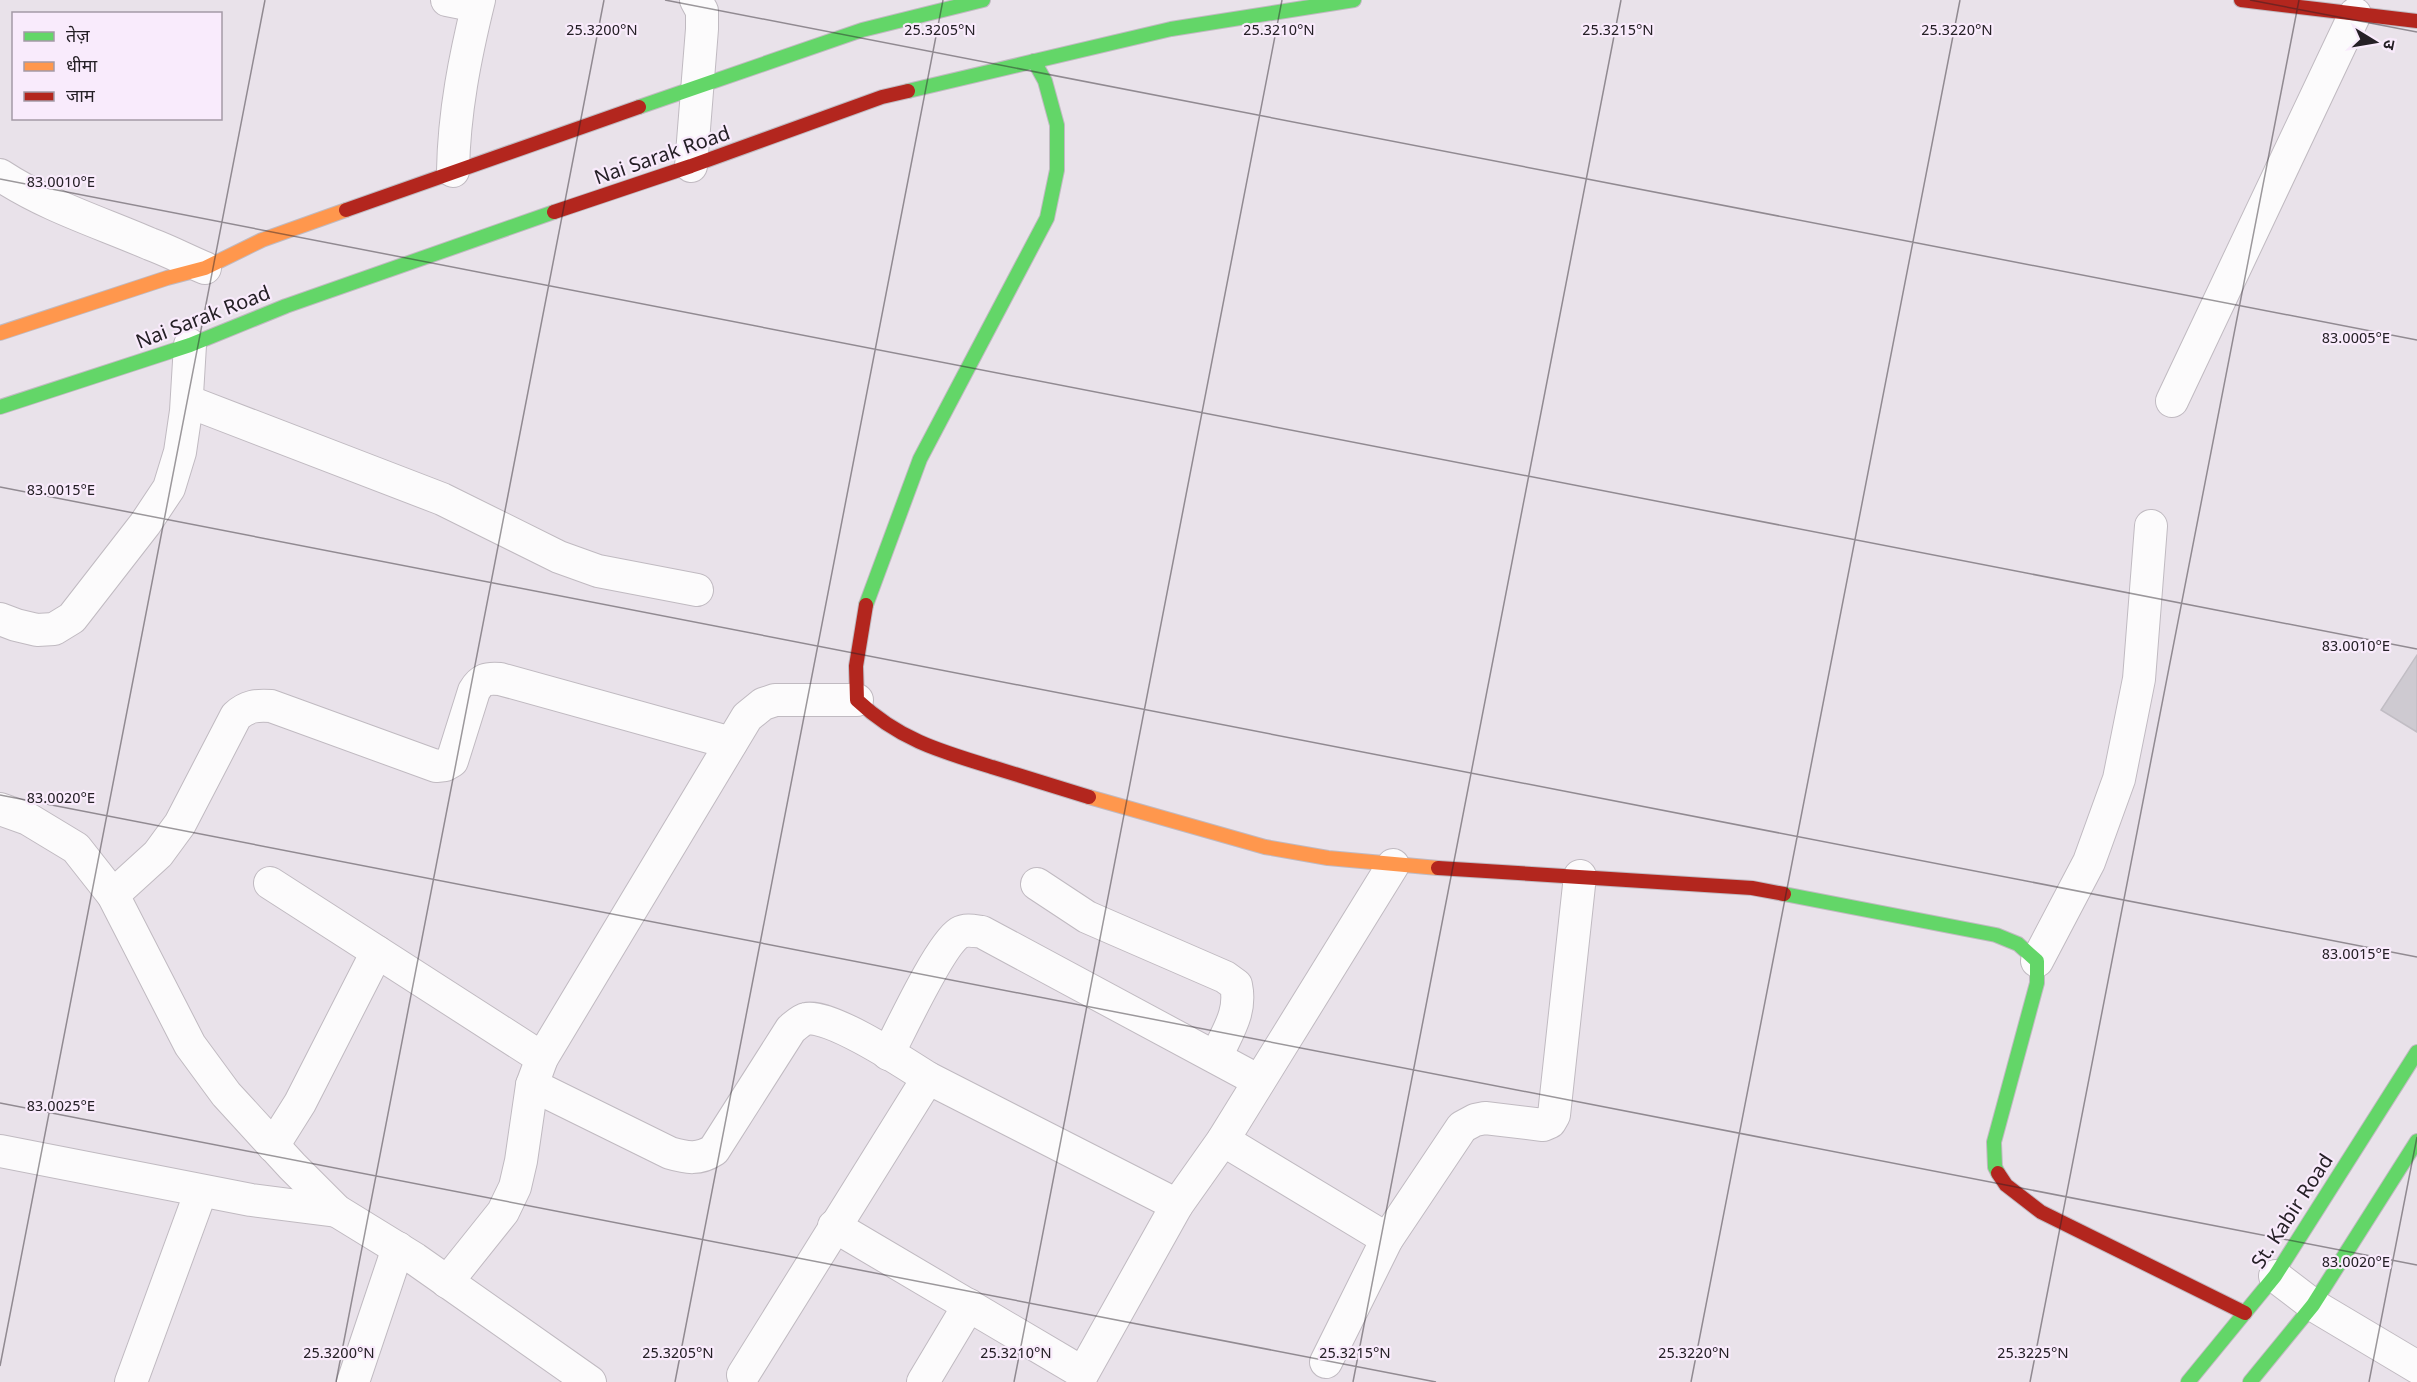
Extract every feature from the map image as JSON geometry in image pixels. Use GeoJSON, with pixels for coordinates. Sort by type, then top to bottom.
{"type":"FeatureCollection","features":[{"type":"Feature","properties":{"kind":"main road"},"geometry":{"type":"LineString","coordinates":[[1254,0],[1257,15]]}},
{"type":"Feature","properties":{"kind":"main road","name":"Nai Sarak Road"},"geometry":{"type":"LineString","coordinates":[[0,407],[190,345],[286,306],[448,248],[691,166],[882,97],[1172,29],[1354,0]]}},
{"type":"Feature","properties":{"kind":"main road"},"geometry":{"type":"LineString","coordinates":[[2241,0],[2417,21]]}},
{"type":"Feature","properties":{"kind":"main road"},"geometry":{"type":"LineString","coordinates":[[0,333],[204,268],[262,240],[453,171],[862,30],[976,1]]}},
{"type":"Feature","properties":{"kind":"main road"},"geometry":{"type":"LineString","coordinates":[[1034,61],[1045,81],[1057,125],[1057,170],[1047,218],[920,459],[865,607],[856,666],[857,700],[878,721],[900,736],[930,748],[1132,810],[1265,847],[1328,858],[1393,865],[1752,888],[1996,935],[2018,944],[2037,961],[2037,983],[1994,1142],[1995,1167],[2006,1185],[2041,1212],[2245,1312]]}},
{"type":"Feature","properties":{"kind":"main road","name":"St. Kabir Road"},"geometry":{"type":"LineString","coordinates":[[2188,1382],[2275,1276],[2417,1052]]}},
{"type":"Feature","properties":{"kind":"main road"},"geometry":{"type":"LineString","coordinates":[[2250,1382],[2313,1305],[2417,1141]]}},
{"type":"Feature","properties":{"kind":"street"},"geometry":{"type":"LineString","coordinates":[[447,0],[478,3],[466,52],[454,130],[453,171]]}},
{"type":"Feature","properties":{"kind":"street"},"geometry":{"type":"LineString","coordinates":[[691,166],[702,29],[702,11],[696,0]]}},
{"type":"Feature","properties":{"kind":"street"},"geometry":{"type":"LineString","coordinates":[[2172,401],[2355,14]]}},
{"type":"Feature","properties":{"kind":"street"},"geometry":{"type":"LineString","coordinates":[[0,175],[21,189],[83,218],[204,268]]}},
{"type":"Feature","properties":{"kind":"street"},"geometry":{"type":"LineString","coordinates":[[0,619],[16,626],[37,630],[54,629],[72,618],[145,524],[169,488],[180,452],[187,401],[190,345]]}},
{"type":"Feature","properties":{"kind":"street"},"geometry":{"type":"LineString","coordinates":[[187,401],[442,499],[559,557],[598,571],[697,590]]}},
{"type":"Feature","properties":{"kind":"street"},"geometry":{"type":"LineString","coordinates":[[2037,961],[2089,862],[2119,778],[2139,679],[2151,526]]}},
{"type":"Feature","properties":{"kind":"street"},"geometry":{"type":"LineString","coordinates":[[112,895],[158,854],[180,824],[236,716],[244,709],[257,705],[271,706],[436,766],[452,761],[474,691],[479,682],[488,678],[731,743]]}},
{"type":"Feature","properties":{"kind":"street"},"geometry":{"type":"LineString","coordinates":[[447,1282],[503,1212],[515,1187],[537,1071],[747,717],[763,704],[775,700],[857,700]]}},
{"type":"Feature","properties":{"kind":"street"},"geometry":{"type":"LineString","coordinates":[[0,809],[28,819],[76,848],[112,895],[190,1045],[226,1094],[337,1211],[398,1248],[590,1382]]}},
{"type":"Feature","properties":{"kind":"street"},"geometry":{"type":"LineString","coordinates":[[834,1226],[1090,1377],[1177,1205],[1223,1140],[1393,865]]}},
{"type":"Feature","properties":{"kind":"street"},"geometry":{"type":"LineString","coordinates":[[1326,1362],[1387,1239],[1462,1127],[1485,1118],[1543,1125],[1550,1122],[1554,1115],[1580,876]]}},
{"type":"Feature","properties":{"kind":"street"},"geometry":{"type":"LineString","coordinates":[[270,883],[377,952],[537,1071],[670,1153],[688,1158],[704,1156],[714,1150],[791,1029],[806,1019],[820,1020],[840,1026],[928,1078],[1177,1205]]}},
{"type":"Feature","properties":{"kind":"street"},"geometry":{"type":"LineString","coordinates":[[1037,884],[1087,917],[1225,977],[1236,984],[1239,999],[1237,1011],[1216,1057]]}},
{"type":"Feature","properties":{"kind":"street"},"geometry":{"type":"LineString","coordinates":[[888,1054],[945,948],[962,931],[971,930],[982,932],[1259,1081]]}},
{"type":"Feature","properties":{"kind":"street"},"geometry":{"type":"LineString","coordinates":[[273,1146],[300,1103],[377,952]]}},
{"type":"Feature","properties":{"kind":"street"},"geometry":{"type":"LineString","coordinates":[[742,1375],[928,1078]]}},
{"type":"Feature","properties":{"kind":"street"},"geometry":{"type":"LineString","coordinates":[[1223,1140],[1387,1239]]}},
{"type":"Feature","properties":{"kind":"street"},"geometry":{"type":"LineString","coordinates":[[0,1151],[201,1191],[337,1211]]}},
{"type":"Feature","properties":{"kind":"street"},"geometry":{"type":"LineString","coordinates":[[131,1382],[201,1191]]}},
{"type":"Feature","properties":{"kind":"street"},"geometry":{"type":"LineString","coordinates":[[353,1382],[398,1248]]}},
{"type":"Feature","properties":{"kind":"street"},"geometry":{"type":"LineString","coordinates":[[2275,1276],[2313,1305],[2417,1367]]}},
{"type":"Feature","properties":{"kind":"street"},"geometry":{"type":"LineString","coordinates":[[923,1382],[969,1305]]}},
{"type":"Feature","properties":{"kind":"building"},"geometry":{"type":"Polygon","coordinates":[[[2417,655],[2417,732],[2381,710],[2417,655]]]}},
{"type":"Feature","properties":{"kind":"traffic: fast"},"geometry":{"type":"LineString","coordinates":[[639,107],[862,30],[983,0]]}},
{"type":"Feature","properties":{"kind":"traffic: fast"},"geometry":{"type":"LineString","coordinates":[[908,91],[1171,29],[1354,0]]}},
{"type":"Feature","properties":{"kind":"traffic: fast"},"geometry":{"type":"LineString","coordinates":[[866,605],[920,459],[1047,218],[1057,170],[1057,125],[1045,81],[1034,61]]}},
{"type":"Feature","properties":{"kind":"traffic: fast"},"geometry":{"type":"LineString","coordinates":[[0,407],[190,345],[286,306],[554,212]]}},
{"type":"Feature","properties":{"kind":"traffic: fast"},"geometry":{"type":"LineString","coordinates":[[1784,894],[1996,935],[2018,944],[2037,961],[2037,983],[1994,1142],[1995,1167],[1998,1173]]}},
{"type":"Feature","properties":{"kind":"traffic: fast"},"geometry":{"type":"LineString","coordinates":[[2188,1382],[2275,1276],[2417,1052]]}},
{"type":"Feature","properties":{"kind":"traffic: fast"},"geometry":{"type":"LineString","coordinates":[[2250,1382],[2313,1305],[2417,1141]]}},
{"type":"Feature","properties":{"kind":"traffic: slow"},"geometry":{"type":"LineString","coordinates":[[0,333],[167,278],[205,268],[262,240],[346,210]]}},
{"type":"Feature","properties":{"kind":"traffic: slow"},"geometry":{"type":"LineString","coordinates":[[1089,797],[1265,847],[1328,858],[1438,868]]}},
{"type":"Feature","properties":{"kind":"traffic: jam"},"geometry":{"type":"LineString","coordinates":[[2241,0],[2417,21]]}},
{"type":"Feature","properties":{"kind":"traffic: jam"},"geometry":{"type":"LineString","coordinates":[[554,212],[691,166],[882,97],[908,91]]}},
{"type":"Feature","properties":{"kind":"traffic: jam"},"geometry":{"type":"LineString","coordinates":[[346,210],[639,107]]}},
{"type":"Feature","properties":{"kind":"traffic: jam"},"geometry":{"type":"LineString","coordinates":[[866,605],[856,666],[857,700],[872,713],[904,734],[937,749],[1089,797]]}},
{"type":"Feature","properties":{"kind":"traffic: jam"},"geometry":{"type":"LineString","coordinates":[[1438,868],[1752,888],[1784,894]]}},
{"type":"Feature","properties":{"kind":"traffic: jam"},"geometry":{"type":"LineString","coordinates":[[1998,1173],[2006,1185],[2041,1212],[2245,1313]]}}]}
